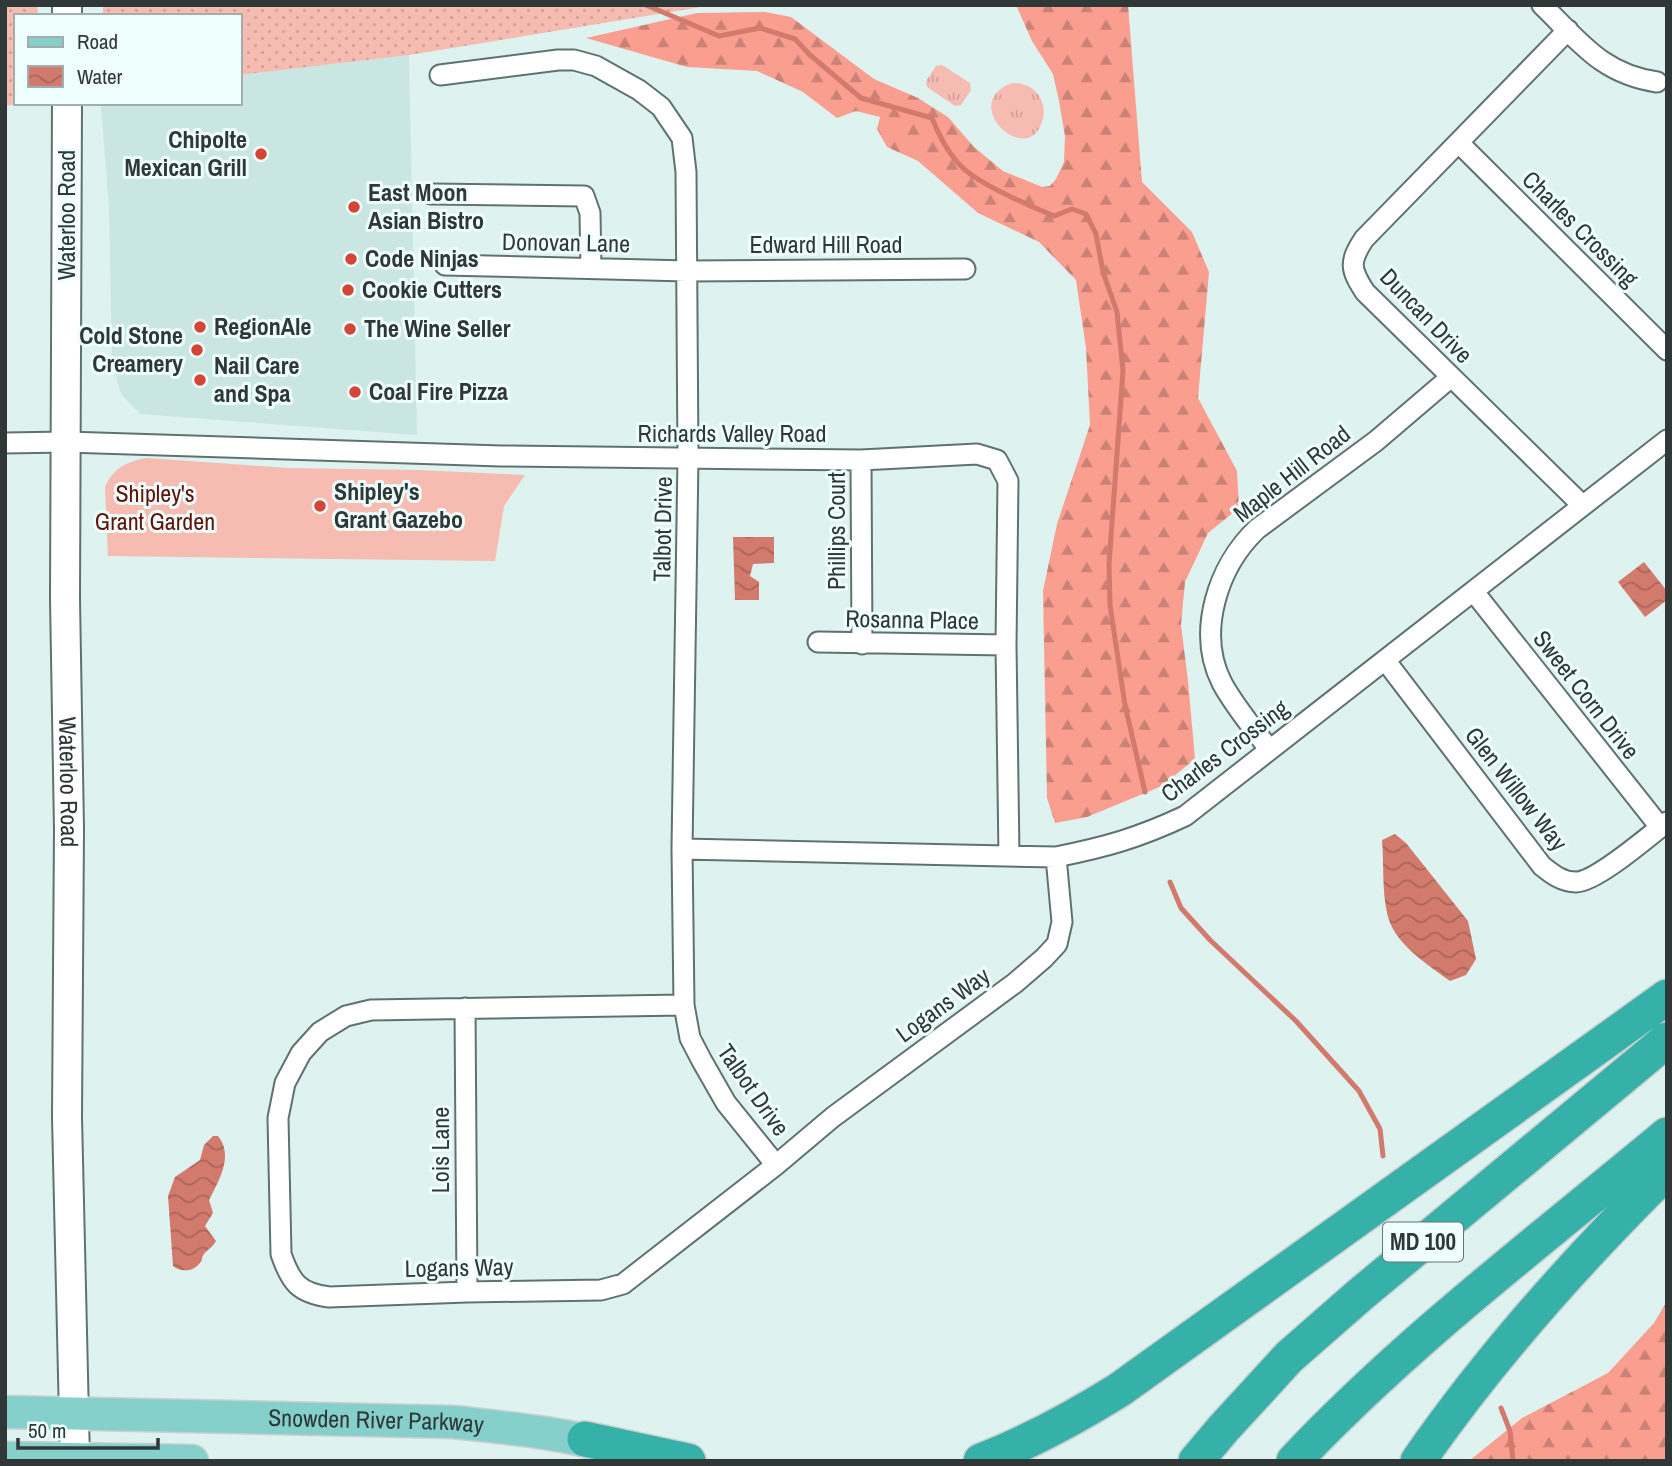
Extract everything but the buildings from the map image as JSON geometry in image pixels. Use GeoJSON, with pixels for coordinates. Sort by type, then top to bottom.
{"type":"FeatureCollection","features":[{"type":"Feature","properties":{"kind":"highway"},"geometry":{"type":"LineString","coordinates":[[981,1461],[1068,1422],[1119,1390],[1667,997]]}},
{"type":"Feature","properties":{"kind":"highway","name":"MD 100"},"geometry":{"type":"LineString","coordinates":[[1196,1461],[1289,1357],[1667,1040]]}},
{"type":"Feature","properties":{"kind":"highway","name":"MD 100"},"geometry":{"type":"LineString","coordinates":[[1294,1461],[1339,1413],[1408,1351],[1667,1135]]}},
{"type":"Feature","properties":{"kind":"highway"},"geometry":{"type":"LineString","coordinates":[[1418,1461],[1490,1363],[1559,1283],[1667,1171]]}},
{"type":"Feature","properties":{"kind":"highway"},"geometry":{"type":"LineString","coordinates":[[585,1439],[688,1461]]}},
{"type":"Feature","properties":{"kind":"main road","name":"Waterloo Road"},"geometry":{"type":"LineString","coordinates":[[67,105],[65,599],[69,830],[66,1117],[75,1459]]}},
{"type":"Feature","properties":{"kind":"main road","name":"Snowden River Parkway"},"geometry":{"type":"LineString","coordinates":[[5,1412],[453,1422],[585,1439],[657,1461]]}},
{"type":"Feature","properties":{"kind":"main road"},"geometry":{"type":"LineString","coordinates":[[5,1458],[192,1461]]}},
{"type":"Feature","properties":{"kind":"street"},"geometry":{"type":"LineString","coordinates":[[1542,5],[1595,56],[1612,68],[1634,79],[1657,82]]}},
{"type":"Feature","properties":{"kind":"street","name":"Duncan Drive"},"geometry":{"type":"LineString","coordinates":[[1568,30],[1364,239],[1352,264],[1365,292],[1582,505]]}},
{"type":"Feature","properties":{"kind":"street","name":"Talbot Drive"},"geometry":{"type":"LineString","coordinates":[[440,75],[574,60],[596,66],[622,79],[661,107],[682,138],[686,172],[688,458],[682,849],[684,1005],[690,1038],[726,1103],[776,1165]]}},
{"type":"Feature","properties":{"kind":"street","name":"Charles Crossing"},"geometry":{"type":"LineString","coordinates":[[1459,143],[1667,350]]}},
{"type":"Feature","properties":{"kind":"street"},"geometry":{"type":"LineString","coordinates":[[431,194],[584,196],[590,213],[591,268]]}},
{"type":"Feature","properties":{"kind":"street","name":"Donovan Lane"},"geometry":{"type":"LineString","coordinates":[[445,265],[687,271]]}},
{"type":"Feature","properties":{"kind":"street","name":"Edward Hill Road"},"geometry":{"type":"LineString","coordinates":[[687,271],[965,269]]}},
{"type":"Feature","properties":{"kind":"street","name":"Maple Hill Road"},"geometry":{"type":"LineString","coordinates":[[1269,749],[1237,707],[1221,680],[1212,647],[1214,605],[1220,583],[1245,540],[1257,529],[1376,441],[1451,377]]}},
{"type":"Feature","properties":{"kind":"street","name":"Charles Crossing"},"geometry":{"type":"LineString","coordinates":[[682,849],[1056,857],[1110,846],[1146,834],[1185,816],[1667,440]]}},
{"type":"Feature","properties":{"kind":"street","name":"Richards Valley Road"},"geometry":{"type":"LineString","coordinates":[[5,443],[66,442],[501,456],[861,460],[977,454],[997,460],[1008,481],[1006,645],[1009,856]]}},
{"type":"Feature","properties":{"kind":"street","name":"Phillips Court"},"geometry":{"type":"LineString","coordinates":[[861,460],[862,644]]}},
{"type":"Feature","properties":{"kind":"street","name":"Sweet Corn Drive"},"geometry":{"type":"LineString","coordinates":[[1474,592],[1663,824]]}},
{"type":"Feature","properties":{"kind":"street","name":"Rosanna Place"},"geometry":{"type":"LineString","coordinates":[[818,642],[1006,645]]}},
{"type":"Feature","properties":{"kind":"street","name":"Glen Willow Way"},"geometry":{"type":"LineString","coordinates":[[1385,660],[1542,866],[1553,875],[1563,880],[1584,881],[1594,877],[1663,824]]}},
{"type":"Feature","properties":{"kind":"street","name":"Logans Way"},"geometry":{"type":"LineString","coordinates":[[684,1005],[371,1010],[346,1016],[320,1032],[301,1053],[285,1083],[278,1118],[281,1254],[288,1274],[310,1294],[329,1297],[601,1290],[623,1284],[833,1117],[1015,983],[1044,958],[1057,944],[1062,922],[1056,857]]}},
{"type":"Feature","properties":{"kind":"street","name":"Lois Lane"},"geometry":{"type":"LineString","coordinates":[[465,1007],[467,1292]]}},
{"type":"Feature","properties":{"kind":"shaded area"},"geometry":{"type":"Polygon","coordinates":[[[409,55],[417,435],[140,414],[121,394],[112,362],[109,207],[101,106],[242,105],[242,75],[409,55]]]}},
{"type":"Feature","properties":{"kind":"green space"},"geometry":{"type":"Polygon","coordinates":[[[5,5],[37,5],[38,14],[14,14],[14,104],[5,106],[5,5]]]}},
{"type":"Feature","properties":{"kind":"green space"},"geometry":{"type":"Polygon","coordinates":[[[103,5],[713,5],[409,55],[242,75],[242,14],[103,14],[103,5]]]}},
{"type":"Feature","properties":{"kind":"green space"},"geometry":{"type":"Polygon","coordinates":[[[1016,5],[1128,5],[1142,182],[1192,232],[1209,272],[1198,398],[1237,471],[1239,508],[1208,533],[1185,582],[1181,625],[1195,759],[1162,786],[1087,817],[1055,823],[1047,798],[1043,591],[1057,524],[1090,425],[1086,348],[1076,280],[1039,242],[978,213],[918,161],[887,147],[877,129],[880,117],[856,111],[837,118],[803,92],[757,71],[687,67],[586,38],[697,13],[765,12],[791,17],[874,79],[918,98],[948,117],[974,147],[1003,171],[1042,187],[1050,186],[1064,162],[1065,136],[1059,101],[1053,74],[1032,41],[1016,5]]]}},
{"type":"Feature","properties":{"kind":"green space"},"geometry":{"type":"Polygon","coordinates":[[[942,65],[970,83],[971,90],[961,105],[955,106],[927,87],[926,81],[936,66],[942,65]]]}},
{"type":"Feature","properties":{"kind":"green space"},"geometry":{"type":"Polygon","coordinates":[[[1012,83],[1033,89],[1043,107],[1042,122],[1034,135],[1023,139],[1011,136],[993,117],[991,104],[997,92],[1012,83]]]}},
{"type":"Feature","properties":{"kind":"green space","name":"Shipley's Grant Garden"},"geometry":{"type":"Polygon","coordinates":[[[146,458],[288,468],[525,475],[504,506],[495,561],[108,556],[105,487],[121,467],[146,458]]]}},
{"type":"Feature","properties":{"kind":"green space"},"geometry":{"type":"Polygon","coordinates":[[[1667,1301],[1667,1461],[1469,1461],[1522,1418],[1608,1373],[1654,1323],[1667,1301]]]}},
{"type":"Feature","properties":{"kind":"water"},"geometry":{"type":"Polygon","coordinates":[[[733,537],[774,537],[774,563],[753,564],[750,576],[759,582],[759,600],[735,600],[733,537]]]}},
{"type":"Feature","properties":{"kind":"water"},"geometry":{"type":"Polygon","coordinates":[[[1644,562],[1667,591],[1667,600],[1645,617],[1618,582],[1644,562]]]}},
{"type":"Feature","properties":{"kind":"water"},"geometry":{"type":"Polygon","coordinates":[[[1395,834],[1406,843],[1468,921],[1476,959],[1466,975],[1450,981],[1412,952],[1390,924],[1384,895],[1382,840],[1395,834]]]}},
{"type":"Feature","properties":{"kind":"water"},"geometry":{"type":"Polygon","coordinates":[[[213,1136],[218,1136],[225,1152],[223,1168],[209,1200],[213,1213],[205,1226],[216,1241],[196,1267],[190,1270],[179,1269],[173,1266],[168,1196],[175,1177],[200,1160],[204,1145],[213,1136]]]}},
{"type":"Feature","properties":{"kind":"waterway"},"geometry":{"type":"LineString","coordinates":[[646,5],[719,36],[760,28],[795,39],[861,98],[932,118],[951,155],[978,179],[1010,197],[1054,216],[1072,209],[1086,214],[1096,234],[1103,272],[1117,312],[1123,371],[1109,564],[1110,605],[1125,705],[1145,792]]}},
{"type":"Feature","properties":{"kind":"waterway"},"geometry":{"type":"LineString","coordinates":[[1170,882],[1181,908],[1210,940],[1296,1021],[1359,1091],[1380,1129],[1383,1156]]}},
{"type":"Feature","properties":{"kind":"waterway"},"geometry":{"type":"LineString","coordinates":[[1501,1408],[1510,1431],[1513,1461]]}},
{"type":"Feature","properties":{"kind":"place","name":"Chipolte Mexican Grill"},"geometry":{"type":"Point","coordinates":[261,154]}},
{"type":"Feature","properties":{"kind":"place","name":"East Moon Asian Bistro"},"geometry":{"type":"Point","coordinates":[354,207]}},
{"type":"Feature","properties":{"kind":"place","name":"Code Ninjas"},"geometry":{"type":"Point","coordinates":[351,259]}},
{"type":"Feature","properties":{"kind":"place","name":"Cookie Cutters"},"geometry":{"type":"Point","coordinates":[348,290]}},
{"type":"Feature","properties":{"kind":"place","name":"RegionAle"},"geometry":{"type":"Point","coordinates":[200,327]}},
{"type":"Feature","properties":{"kind":"place","name":"The Wine Seller"},"geometry":{"type":"Point","coordinates":[350,329]}},
{"type":"Feature","properties":{"kind":"place","name":"Cold Stone Creamery"},"geometry":{"type":"Point","coordinates":[197,350]}},
{"type":"Feature","properties":{"kind":"place","name":"Nail Care and Spa"},"geometry":{"type":"Point","coordinates":[200,380]}},
{"type":"Feature","properties":{"kind":"place","name":"Coal Fire Pizza"},"geometry":{"type":"Point","coordinates":[355,392]}},
{"type":"Feature","properties":{"kind":"place","name":"Shipley's Grant Gazebo"},"geometry":{"type":"Point","coordinates":[320,506]}}]}
